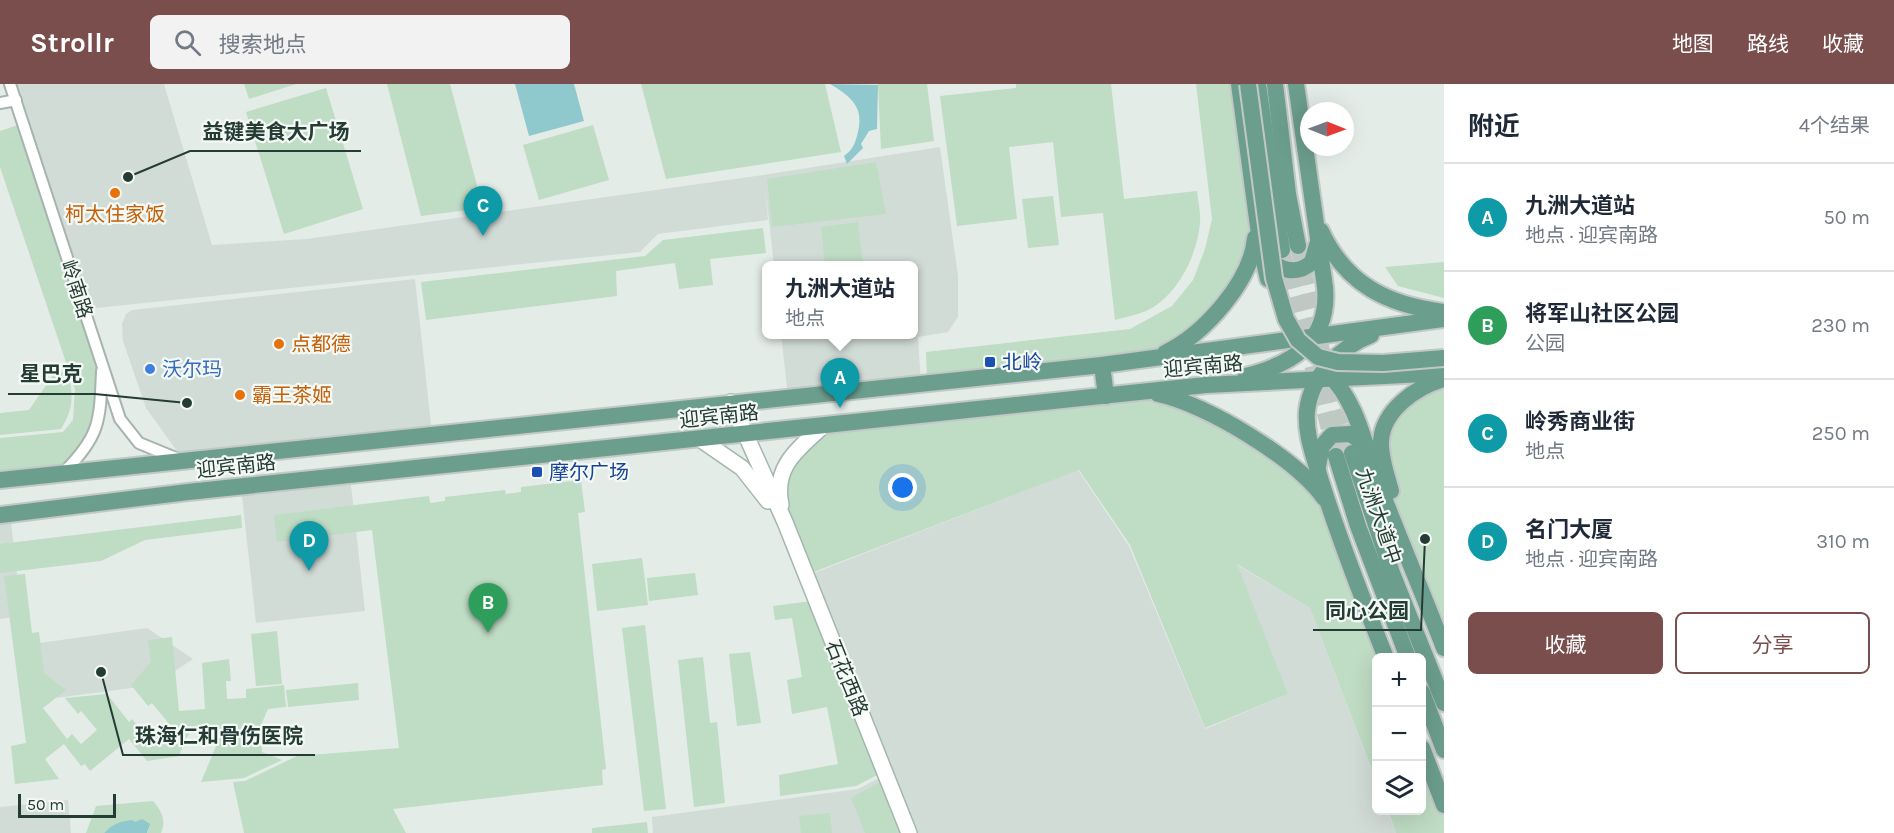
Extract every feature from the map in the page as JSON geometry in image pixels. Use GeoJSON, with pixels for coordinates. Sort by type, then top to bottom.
{"type":"FeatureCollection","features":[{"type":"Feature","properties":{"kind":"main road"},"geometry":{"type":"LineString","coordinates":[[1239,84],[1261,249],[1276,306],[1348,399],[1351,451]]}},
{"type":"Feature","properties":{"kind":"main road"},"geometry":{"type":"LineString","coordinates":[[1248,84],[1274,278],[1286,319],[1298,340],[1318,357],[1338,362],[1383,363],[1444,358]]}},
{"type":"Feature","properties":{"kind":"main road"},"geometry":{"type":"LineString","coordinates":[[1258,84],[1290,248],[1288,194],[1275,84]]}},
{"type":"Feature","properties":{"kind":"main road"},"geometry":{"type":"LineString","coordinates":[[1206,385],[1268,370],[1305,343],[1325,315],[1326,302],[1318,238],[1296,84]]}},
{"type":"Feature","properties":{"kind":"main road"},"geometry":{"type":"LineString","coordinates":[[1157,356],[1192,334],[1243,277],[1254,247],[1255,201]]}},
{"type":"Feature","properties":{"kind":"main road"},"geometry":{"type":"LineString","coordinates":[[1314,217],[1334,254],[1372,291],[1404,305],[1444,312]]}},
{"type":"Feature","properties":{"kind":"main road"},"geometry":{"type":"LineString","coordinates":[[1261,249],[1275,266],[1297,271],[1312,262],[1318,238]]}},
{"type":"Feature","properties":{"kind":"main road"},"geometry":{"type":"LineString","coordinates":[[0,480],[1102,365],[1261,342],[1305,343],[1444,319]]}},
{"type":"Feature","properties":{"kind":"main road"},"geometry":{"type":"LineString","coordinates":[[1384,653],[1332,515],[1306,421],[1310,399],[1350,344],[1407,325]]}},
{"type":"Feature","properties":{"kind":"main road"},"geometry":{"type":"LineString","coordinates":[[1102,365],[1106,396]]}},
{"type":"Feature","properties":{"kind":"main road"},"geometry":{"type":"LineString","coordinates":[[1327,373],[1367,376],[1444,373]]}},
{"type":"Feature","properties":{"kind":"main road","name":"迎宾南路"},"geometry":{"type":"LineString","coordinates":[[0,515],[188,492],[1327,373]]}},
{"type":"Feature","properties":{"kind":"main road"},"geometry":{"type":"LineString","coordinates":[[1444,379],[1424,387],[1396,408],[1384,428],[1381,441],[1389,483],[1417,579],[1444,648]]}},
{"type":"Feature","properties":{"kind":"main road"},"geometry":{"type":"LineString","coordinates":[[1145,392],[1199,407],[1260,444],[1307,479],[1325,500],[1332,515]]}},
{"type":"Feature","properties":{"kind":"main road"},"geometry":{"type":"LineString","coordinates":[[731,402],[785,522]]}},
{"type":"Feature","properties":{"kind":"main road"},"geometry":{"type":"LineString","coordinates":[[785,522],[778,490],[788,458],[822,427]]}},
{"type":"Feature","properties":{"kind":"main road"},"geometry":{"type":"LineString","coordinates":[[1318,469],[1322,446],[1332,435],[1350,434],[1351,451],[1417,579]]}},
{"type":"Feature","properties":{"kind":"main road"},"geometry":{"type":"LineString","coordinates":[[700,440],[742,468],[785,522]]}},
{"type":"Feature","properties":{"kind":"main road","name":"九洲大道中"},"geometry":{"type":"LineString","coordinates":[[1351,451],[1358,526],[1406,653]]}},
{"type":"Feature","properties":{"kind":"main road","name":"九洲大道中"},"geometry":{"type":"LineString","coordinates":[[1351,451],[1392,573],[1444,703]]}},
{"type":"Feature","properties":{"kind":"main road","name":"石花西路"},"geometry":{"type":"LineString","coordinates":[[785,522],[909,833]]}},
{"type":"Feature","properties":{"kind":"main road"},"geometry":{"type":"LineString","coordinates":[[1426,703],[1444,750]]}},
{"type":"Feature","properties":{"kind":"main road"},"geometry":{"type":"LineString","coordinates":[[1426,759],[1444,806]]}},
{"type":"Feature","properties":{"kind":"street","name":"岭南路"},"geometry":{"type":"LineString","coordinates":[[10,84],[120,419],[139,443],[184,462]]}},
{"type":"Feature","properties":{"kind":"street"},"geometry":{"type":"LineString","coordinates":[[0,103],[16,100]]}},
{"type":"Feature","properties":{"kind":"street"},"geometry":{"type":"LineString","coordinates":[[64,472],[85,451],[100,420],[102,365]]}},
{"type":"Feature","properties":{"kind":"shaded area"},"geometry":{"type":"Polygon","coordinates":[[[14,84],[164,84],[212,245],[306,239],[763,175],[940,147],[958,276],[958,317],[948,332],[918,337],[918,261],[774,261],[765,186],[768,220],[658,234],[640,252],[86,309],[14,84]]]}},
{"type":"Feature","properties":{"kind":"shaded area"},"geometry":{"type":"Polygon","coordinates":[[[415,279],[432,433],[184,461],[146,408],[123,341],[122,324],[126,314],[132,310],[415,279]]]}},
{"type":"Feature","properties":{"kind":"shaded area"},"geometry":{"type":"Polygon","coordinates":[[[918,337],[921,383],[788,396],[781,339],[918,339],[918,337]]]}},
{"type":"Feature","properties":{"kind":"shaded area"},"geometry":{"type":"Polygon","coordinates":[[[1078,470],[1129,546],[1205,729],[1288,694],[1236,564],[1310,608],[1372,771],[1372,815],[1389,815],[1396,833],[912,833],[809,575],[1078,470]]]}},
{"type":"Feature","properties":{"kind":"shaded area"},"geometry":{"type":"Polygon","coordinates":[[[350,476],[365,611],[256,623],[241,487],[350,476]]]}},
{"type":"Feature","properties":{"kind":"shaded area"},"geometry":{"type":"Polygon","coordinates":[[[10,514],[22,616],[0,619],[0,515],[10,514]]]}},
{"type":"Feature","properties":{"kind":"shaded area"},"geometry":{"type":"Polygon","coordinates":[[[147,628],[193,659],[154,685],[33,701],[25,645],[147,628]]]}},
{"type":"Feature","properties":{"kind":"shaded area"},"geometry":{"type":"Polygon","coordinates":[[[885,775],[908,833],[653,833],[652,817],[858,789],[885,775]]]}},
{"type":"Feature","properties":{"kind":"shaded area"},"geometry":{"type":"Polygon","coordinates":[[[68,800],[71,833],[0,833],[0,807],[68,800]]]}},
{"type":"Feature","properties":{"kind":"green space"},"geometry":{"type":"Polygon","coordinates":[[[244,84],[296,84],[249,99],[244,84]]]}},
{"type":"Feature","properties":{"kind":"green space"},"geometry":{"type":"Polygon","coordinates":[[[387,84],[450,84],[483,208],[421,216],[387,84]]]}},
{"type":"Feature","properties":{"kind":"green space"},"geometry":{"type":"Polygon","coordinates":[[[641,84],[825,84],[841,152],[666,179],[641,84]]]}},
{"type":"Feature","properties":{"kind":"green space"},"geometry":{"type":"Polygon","coordinates":[[[878,84],[927,84],[934,141],[881,149],[878,84]]]}},
{"type":"Feature","properties":{"kind":"green space"},"geometry":{"type":"Polygon","coordinates":[[[1016,84],[1111,84],[1124,199],[1197,191],[1200,219],[1195,249],[1176,286],[1157,305],[1146,311],[1115,320],[1103,213],[1061,217],[1053,142],[1009,147],[1017,219],[957,226],[940,96],[1016,88],[1016,84]]]}},
{"type":"Feature","properties":{"kind":"green space"},"geometry":{"type":"Polygon","coordinates":[[[1196,84],[1234,84],[1251,201],[1247,250],[1239,274],[1198,322],[1156,352],[927,378],[926,352],[1130,329],[1172,306],[1193,280],[1205,249],[1212,219],[1196,84]]]}},
{"type":"Feature","properties":{"kind":"green space"},"geometry":{"type":"Polygon","coordinates":[[[326,88],[363,209],[284,234],[246,112],[326,88]]]}},
{"type":"Feature","properties":{"kind":"green space"},"geometry":{"type":"Polygon","coordinates":[[[18,125],[97,366],[94,418],[80,447],[62,468],[0,473],[0,438],[63,432],[73,420],[75,389],[0,167],[0,131],[18,125]]]}},
{"type":"Feature","properties":{"kind":"green space"},"geometry":{"type":"Polygon","coordinates":[[[593,125],[609,180],[539,200],[523,145],[593,125]]]}},
{"type":"Feature","properties":{"kind":"green space"},"geometry":{"type":"Polygon","coordinates":[[[876,162],[886,214],[772,227],[767,179],[876,162]]]}},
{"type":"Feature","properties":{"kind":"green space"},"geometry":{"type":"Polygon","coordinates":[[[1053,196],[1059,245],[1028,248],[1022,199],[1053,196]]]}},
{"type":"Feature","properties":{"kind":"green space"},"geometry":{"type":"Polygon","coordinates":[[[858,222],[863,261],[825,261],[821,227],[858,222]]]}},
{"type":"Feature","properties":{"kind":"green space"},"geometry":{"type":"Polygon","coordinates":[[[763,228],[766,253],[710,259],[713,285],[679,289],[675,263],[616,271],[617,296],[426,320],[421,282],[645,256],[663,240],[763,228]]]}},
{"type":"Feature","properties":{"kind":"green space"},"geometry":{"type":"Polygon","coordinates":[[[1444,262],[1444,298],[1398,286],[1385,267],[1444,262]]]}},
{"type":"Feature","properties":{"kind":"green space"},"geometry":{"type":"Polygon","coordinates":[[[67,371],[72,401],[61,429],[0,435],[0,413],[29,410],[54,374],[67,371]]]}},
{"type":"Feature","properties":{"kind":"green space"},"geometry":{"type":"Polygon","coordinates":[[[1444,379],[1444,647],[1418,579],[1387,474],[1389,418],[1444,379]]]}},
{"type":"Feature","properties":{"kind":"green space"},"geometry":{"type":"Polygon","coordinates":[[[1145,392],[1190,404],[1317,490],[1383,653],[1372,653],[1372,771],[1310,608],[1237,564],[1288,694],[1205,728],[1130,545],[1079,470],[806,575],[779,490],[789,459],[823,428],[1145,392]]]}},
{"type":"Feature","properties":{"kind":"green space"},"geometry":{"type":"Polygon","coordinates":[[[581,480],[585,512],[578,513],[606,769],[602,770],[603,785],[393,809],[406,833],[244,833],[233,782],[245,781],[297,756],[399,748],[372,530],[277,542],[274,515],[429,496],[430,503],[445,501],[445,497],[505,490],[506,494],[521,492],[521,487],[581,480]]]}},
{"type":"Feature","properties":{"kind":"green space"},"geometry":{"type":"Polygon","coordinates":[[[241,515],[242,528],[145,540],[101,561],[0,573],[0,544],[241,515]]]}},
{"type":"Feature","properties":{"kind":"green space"},"geometry":{"type":"Polygon","coordinates":[[[642,558],[648,605],[597,611],[592,564],[642,558]]]}},
{"type":"Feature","properties":{"kind":"green space"},"geometry":{"type":"Polygon","coordinates":[[[695,573],[698,595],[649,601],[647,578],[695,573]]]}},
{"type":"Feature","properties":{"kind":"green space"},"geometry":{"type":"Polygon","coordinates":[[[25,574],[32,633],[39,632],[44,673],[66,690],[43,708],[67,739],[72,734],[81,744],[97,730],[81,711],[78,714],[65,698],[107,694],[129,722],[132,719],[151,742],[170,725],[152,703],[148,706],[131,685],[151,662],[148,640],[172,637],[179,711],[205,709],[202,663],[229,659],[231,681],[226,681],[227,699],[246,698],[246,689],[284,685],[286,707],[268,709],[261,725],[262,752],[282,760],[244,778],[201,782],[219,739],[194,727],[185,740],[179,756],[147,761],[129,739],[90,771],[85,764],[81,766],[64,744],[45,759],[59,779],[15,784],[11,746],[26,743],[4,576],[25,574]]]}},
{"type":"Feature","properties":{"kind":"green space"},"geometry":{"type":"Polygon","coordinates":[[[812,601],[881,773],[856,786],[780,796],[779,775],[838,764],[827,707],[792,714],[787,680],[802,677],[792,618],[775,620],[773,606],[812,601]]]}},
{"type":"Feature","properties":{"kind":"green space"},"geometry":{"type":"Polygon","coordinates":[[[645,625],[666,809],[644,811],[622,628],[645,625]]]}},
{"type":"Feature","properties":{"kind":"green space"},"geometry":{"type":"Polygon","coordinates":[[[277,631],[282,684],[256,686],[251,634],[277,631]]]}},
{"type":"Feature","properties":{"kind":"green space"},"geometry":{"type":"Polygon","coordinates":[[[750,652],[761,723],[737,726],[729,654],[750,652]]]}},
{"type":"Feature","properties":{"kind":"green space"},"geometry":{"type":"Polygon","coordinates":[[[703,657],[710,723],[717,722],[725,803],[694,807],[678,660],[703,657]]]}},
{"type":"Feature","properties":{"kind":"green space"},"geometry":{"type":"Polygon","coordinates":[[[358,683],[359,700],[288,707],[286,690],[358,683]]]}},
{"type":"Feature","properties":{"kind":"green space"},"geometry":{"type":"Polygon","coordinates":[[[1426,758],[1444,805],[1444,833],[1396,833],[1389,815],[1426,815],[1426,758]]]}},
{"type":"Feature","properties":{"kind":"green space"},"geometry":{"type":"Polygon","coordinates":[[[884,780],[906,833],[865,833],[851,798],[884,780]]]}},
{"type":"Feature","properties":{"kind":"green space"},"geometry":{"type":"Polygon","coordinates":[[[153,801],[162,816],[161,833],[147,833],[149,829],[125,822],[109,828],[104,833],[86,833],[96,806],[153,801]]]}},
{"type":"Feature","properties":{"kind":"green space"},"geometry":{"type":"Polygon","coordinates":[[[830,813],[832,833],[801,833],[799,816],[830,813]]]}},
{"type":"Feature","properties":{"kind":"green space"},"geometry":{"type":"Polygon","coordinates":[[[647,822],[648,833],[592,833],[592,828],[647,822]]]}},
{"type":"Feature","properties":{"kind":"water"},"geometry":{"type":"Polygon","coordinates":[[[515,84],[574,84],[584,121],[529,136],[515,84]]]}},
{"type":"Feature","properties":{"kind":"water"},"geometry":{"type":"Polygon","coordinates":[[[830,84],[878,85],[877,129],[869,131],[861,144],[863,148],[847,164],[844,156],[852,148],[857,136],[858,111],[851,99],[830,84]]]}},
{"type":"Feature","properties":{"kind":"water"},"geometry":{"type":"Polygon","coordinates":[[[142,819],[150,824],[147,833],[104,833],[120,822],[132,820],[135,822],[142,819]]]}},
{"type":"Feature","properties":{"kind":"tunnel"},"geometry":{"type":"LineString","coordinates":[[1298,246],[1323,355],[1352,453]]}},
{"type":"Feature","properties":{"kind":"tunnel"},"geometry":{"type":"LineString","coordinates":[[1282,250],[1336,456]]}},
{"type":"Feature","properties":{"kind":"place","name":"益键美食大广场"},"geometry":{"type":"Point","coordinates":[128,177]}},
{"type":"Feature","properties":{"kind":"place","name":"柯太住家饭"},"geometry":{"type":"Point","coordinates":[115,193]}},
{"type":"Feature","properties":{"kind":"place","name":"岭秀商业街"},"geometry":{"type":"Point","coordinates":[483,236]}},
{"type":"Feature","properties":{"kind":"place","name":"点都德"},"geometry":{"type":"Point","coordinates":[279,344]}},
{"type":"Feature","properties":{"kind":"place","name":"北岭"},"geometry":{"type":"Point","coordinates":[990,362]}},
{"type":"Feature","properties":{"kind":"place","name":"沃尔玛"},"geometry":{"type":"Point","coordinates":[150,369]}},
{"type":"Feature","properties":{"kind":"place","name":"霸王茶姬"},"geometry":{"type":"Point","coordinates":[240,395]}},
{"type":"Feature","properties":{"kind":"place","name":"星巴克"},"geometry":{"type":"Point","coordinates":[187,403]}},
{"type":"Feature","properties":{"kind":"place","name":"九洲大道站"},"geometry":{"type":"Point","coordinates":[840,408]}},
{"type":"Feature","properties":{"kind":"place","name":"摩尔广场"},"geometry":{"type":"Point","coordinates":[537,472]}},
{"type":"Feature","properties":{"kind":"place","name":"同心公园"},"geometry":{"type":"Point","coordinates":[1425,539]}},
{"type":"Feature","properties":{"kind":"place","name":"名门大厦"},"geometry":{"type":"Point","coordinates":[309,571]}},
{"type":"Feature","properties":{"kind":"place","name":"将军山社区公园"},"geometry":{"type":"Point","coordinates":[488,633]}},
{"type":"Feature","properties":{"kind":"place","name":"珠海仁和骨伤医院"},"geometry":{"type":"Point","coordinates":[101,672]}}]}
